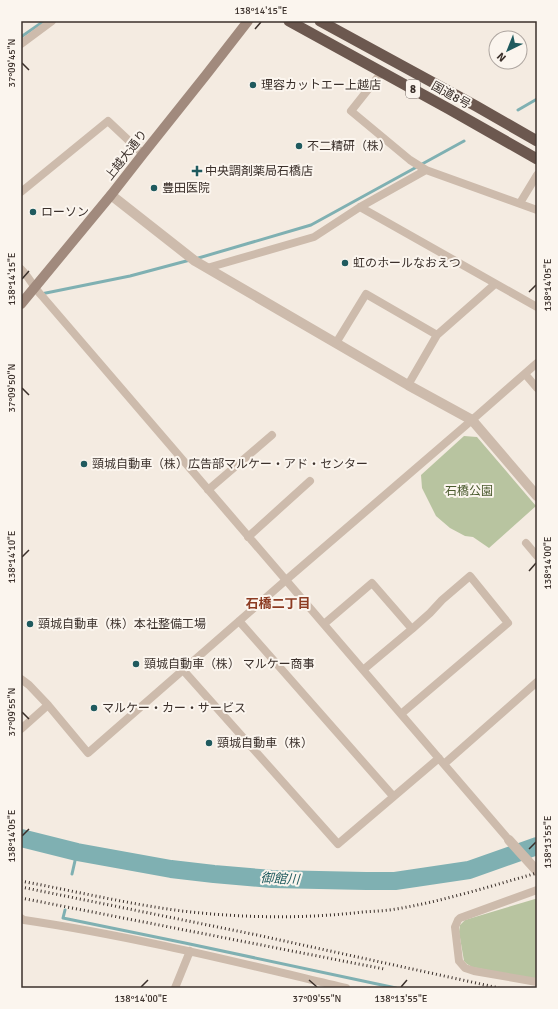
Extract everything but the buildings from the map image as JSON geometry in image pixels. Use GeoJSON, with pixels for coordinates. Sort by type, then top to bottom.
{"type":"FeatureCollection","features":[{"type":"Feature","properties":{"kind":"highway","name":"国道8号"},"geometry":{"type":"LineString","coordinates":[[289,21],[537,159]]}},
{"type":"Feature","properties":{"kind":"highway","name":"国道8号"},"geometry":{"type":"LineString","coordinates":[[320,21],[537,141]]}},
{"type":"Feature","properties":{"kind":"main road","name":"上越大通り"},"geometry":{"type":"LineString","coordinates":[[21,304],[111,195],[248,21]]}},
{"type":"Feature","properties":{"kind":"street"},"geometry":{"type":"LineString","coordinates":[[21,44],[52,21]]}},
{"type":"Feature","properties":{"kind":"street"},"geometry":{"type":"LineString","coordinates":[[382,72],[350,111],[410,160],[423,168],[537,210]]}},
{"type":"Feature","properties":{"kind":"street"},"geometry":{"type":"LineString","coordinates":[[21,192],[108,122],[143,154]]}},
{"type":"Feature","properties":{"kind":"street"},"geometry":{"type":"LineString","coordinates":[[207,268],[314,237],[423,168]]}},
{"type":"Feature","properties":{"kind":"street"},"geometry":{"type":"LineString","coordinates":[[520,204],[537,175]]}},
{"type":"Feature","properties":{"kind":"street"},"geometry":{"type":"LineString","coordinates":[[111,195],[195,261],[408,385],[472,420],[537,496]]}},
{"type":"Feature","properties":{"kind":"street"},"geometry":{"type":"LineString","coordinates":[[360,207],[537,307]]}},
{"type":"Feature","properties":{"kind":"street"},"geometry":{"type":"LineString","coordinates":[[21,269],[34,287],[248,537],[537,871]]}},
{"type":"Feature","properties":{"kind":"street"},"geometry":{"type":"LineString","coordinates":[[408,385],[437,335],[495,284]]}},
{"type":"Feature","properties":{"kind":"street"},"geometry":{"type":"LineString","coordinates":[[336,343],[366,294],[437,335]]}},
{"type":"Feature","properties":{"kind":"street"},"geometry":{"type":"LineString","coordinates":[[21,679],[29,684],[88,753],[537,362]]}},
{"type":"Feature","properties":{"kind":"street"},"geometry":{"type":"LineString","coordinates":[[525,374],[537,388]]}},
{"type":"Feature","properties":{"kind":"street"},"geometry":{"type":"LineString","coordinates":[[208,490],[272,435]]}},
{"type":"Feature","properties":{"kind":"street"},"geometry":{"type":"LineString","coordinates":[[248,537],[310,482]]}},
{"type":"Feature","properties":{"kind":"street"},"geometry":{"type":"LineString","coordinates":[[526,543],[537,556]]}},
{"type":"Feature","properties":{"kind":"street"},"geometry":{"type":"LineString","coordinates":[[363,670],[412,629],[470,576],[508,622],[401,714]]}},
{"type":"Feature","properties":{"kind":"street"},"geometry":{"type":"LineString","coordinates":[[324,624],[372,583],[412,629]]}},
{"type":"Feature","properties":{"kind":"street"},"geometry":{"type":"LineString","coordinates":[[239,621],[393,796]]}},
{"type":"Feature","properties":{"kind":"street"},"geometry":{"type":"LineString","coordinates":[[183,670],[338,844],[393,796],[442,761],[537,682]]}},
{"type":"Feature","properties":{"kind":"street"},"geometry":{"type":"LineString","coordinates":[[21,729],[48,705]]}},
{"type":"Feature","properties":{"kind":"street"},"geometry":{"type":"LineString","coordinates":[[537,890],[460,918],[454,927],[459,961],[464,968],[474,972],[537,982]]}},
{"type":"Feature","properties":{"kind":"street"},"geometry":{"type":"LineString","coordinates":[[22,922],[57,925],[190,951],[346,988]]}},
{"type":"Feature","properties":{"kind":"street"},"geometry":{"type":"LineString","coordinates":[[175,988],[190,951]]}},
{"type":"Feature","properties":{"kind":"green space","name":"石橋公園"},"geometry":{"type":"Polygon","coordinates":[[[464,436],[477,437],[536,506],[489,548],[473,537],[465,536],[450,528],[436,516],[422,488],[421,475],[464,436]]]}},
{"type":"Feature","properties":{"kind":"green space"},"geometry":{"type":"Polygon","coordinates":[[[537,899],[537,980],[472,967],[464,961],[459,932],[460,925],[465,920],[537,899]]]}},
{"type":"Feature","properties":{"kind":"waterway"},"geometry":{"type":"LineString","coordinates":[[21,37],[44,21]]}},
{"type":"Feature","properties":{"kind":"waterway"},"geometry":{"type":"LineString","coordinates":[[518,110],[537,99]]}},
{"type":"Feature","properties":{"kind":"waterway"},"geometry":{"type":"LineString","coordinates":[[195,259],[311,225],[464,141]]}},
{"type":"Feature","properties":{"kind":"waterway"},"geometry":{"type":"LineString","coordinates":[[41,294],[130,276],[190,260]]}},
{"type":"Feature","properties":{"kind":"waterway","name":"御館川"},"geometry":{"type":"LineString","coordinates":[[21,838],[77,852],[171,869],[272,879],[366,881],[395,881],[469,870],[537,846]]}},
{"type":"Feature","properties":{"kind":"waterway"},"geometry":{"type":"LineString","coordinates":[[72,874],[77,852]]}},
{"type":"Feature","properties":{"kind":"waterway"},"geometry":{"type":"LineString","coordinates":[[65,910],[63,918],[396,988]]}},
{"type":"Feature","properties":{"kind":"railway"},"geometry":{"type":"LineString","coordinates":[[21,881],[121,901],[182,911],[227,915],[295,917],[384,911],[414,906],[450,898],[537,873]]}},
{"type":"Feature","properties":{"kind":"railway"},"geometry":{"type":"LineString","coordinates":[[21,887],[257,935],[499,988]]}},
{"type":"Feature","properties":{"kind":"railway"},"geometry":{"type":"LineString","coordinates":[[21,898],[384,969]]}},
{"type":"Feature","properties":{"kind":"place","name":"理容カットエー上越店"},"geometry":{"type":"Point","coordinates":[253,85]}},
{"type":"Feature","properties":{"kind":"place","name":"不二精研（株）"},"geometry":{"type":"Point","coordinates":[299,146]}},
{"type":"Feature","properties":{"kind":"place","name":"中央調剤薬局石橋店"},"geometry":{"type":"Point","coordinates":[197,171]}},
{"type":"Feature","properties":{"kind":"place","name":"豊田医院"},"geometry":{"type":"Point","coordinates":[154,188]}},
{"type":"Feature","properties":{"kind":"place","name":"ローソン"},"geometry":{"type":"Point","coordinates":[33,212]}},
{"type":"Feature","properties":{"kind":"place","name":"虹のホールなおえつ"},"geometry":{"type":"Point","coordinates":[345,263]}},
{"type":"Feature","properties":{"kind":"place","name":"頸城自動車（株）広告部マルケー・アド・センター"},"geometry":{"type":"Point","coordinates":[84,464]}},
{"type":"Feature","properties":{"kind":"place","name":"頸城自動車（株）本社整備工場"},"geometry":{"type":"Point","coordinates":[30,624]}},
{"type":"Feature","properties":{"kind":"place","name":"頸城自動車（株） マルケー商事"},"geometry":{"type":"Point","coordinates":[136,664]}},
{"type":"Feature","properties":{"kind":"place","name":"マルケー・カー・サービス"},"geometry":{"type":"Point","coordinates":[94,708]}},
{"type":"Feature","properties":{"kind":"place","name":"頸城自動車（株）"},"geometry":{"type":"Point","coordinates":[209,743]}},
{"type":"Feature","properties":{"kind":"district","name":"石橋二丁目"},"geometry":{"type":"Point","coordinates":[278,603]}}]}
